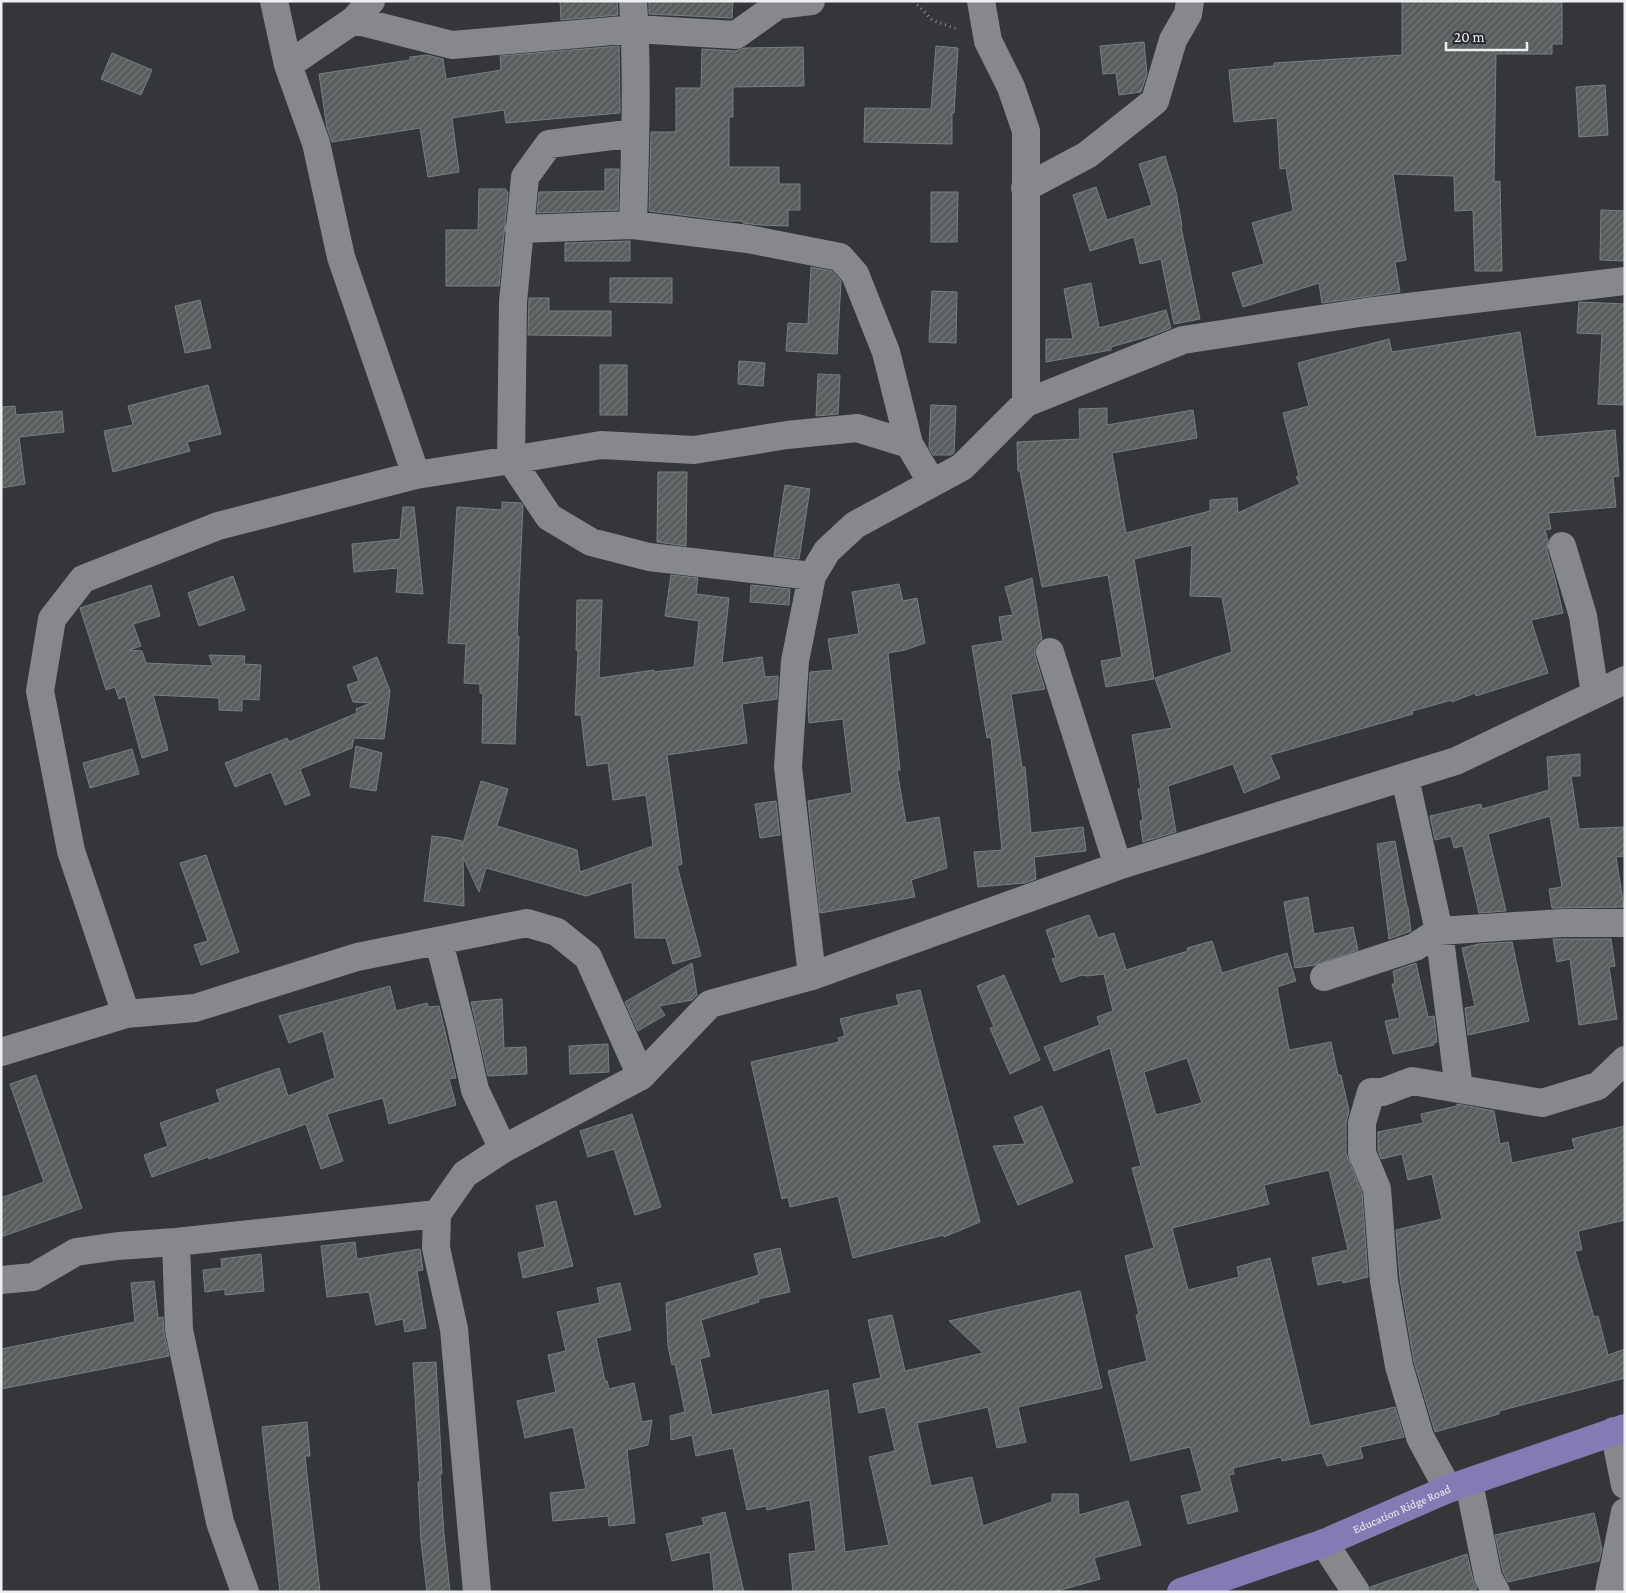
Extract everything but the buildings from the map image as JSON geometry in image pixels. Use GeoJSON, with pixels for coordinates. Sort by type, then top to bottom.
{"type":"FeatureCollection","features":[{"type":"Feature","properties":{"kind":"main road","name":"Education Ridge Road"},"geometry":{"type":"LineString","coordinates":[[1181,1592],[1324,1544],[1458,1486],[1619,1430]]}},
{"type":"Feature","properties":{"kind":"street"},"geometry":{"type":"LineString","coordinates":[[274,1],[288,65],[316,143],[341,257],[416,475]]}},
{"type":"Feature","properties":{"kind":"street"},"geometry":{"type":"LineString","coordinates":[[633,1],[635,29],[633,225]]}},
{"type":"Feature","properties":{"kind":"street"},"geometry":{"type":"LineString","coordinates":[[288,65],[363,11],[452,45],[635,29],[736,34],[778,5],[811,1]]}},
{"type":"Feature","properties":{"kind":"street"},"geometry":{"type":"LineString","coordinates":[[981,1],[988,41],[1011,87],[1026,132],[1026,403]]}},
{"type":"Feature","properties":{"kind":"street"},"geometry":{"type":"LineString","coordinates":[[1025,188],[1087,155],[1155,101],[1173,40],[1188,14],[1190,1]]}},
{"type":"Feature","properties":{"kind":"street"},"geometry":{"type":"LineString","coordinates":[[635,133],[549,144],[525,177],[513,302],[511,460],[549,517],[591,542],[649,557],[812,576]]}},
{"type":"Feature","properties":{"kind":"street"},"geometry":{"type":"LineString","coordinates":[[520,228],[633,225],[748,239],[840,258],[855,274],[886,352],[909,444],[932,483]]}},
{"type":"Feature","properties":{"kind":"street"},"geometry":{"type":"LineString","coordinates":[[812,976],[788,767],[795,661],[812,576],[827,551],[855,525],[962,467],[1026,403],[1183,340],[1366,312],[1625,281]]}},
{"type":"Feature","properties":{"kind":"street"},"geometry":{"type":"LineString","coordinates":[[126,1014],[71,851],[40,691],[52,619],[83,579],[218,526],[416,475],[601,445],[694,450],[786,435],[857,428],[909,444]]}},
{"type":"Feature","properties":{"kind":"street"},"geometry":{"type":"LineString","coordinates":[[1562,546],[1583,616],[1594,694]]}},
{"type":"Feature","properties":{"kind":"street"},"geometry":{"type":"LineString","coordinates":[[1050,652],[1118,866]]}},
{"type":"Feature","properties":{"kind":"street"},"geometry":{"type":"LineString","coordinates":[[477,1592],[454,1329],[436,1248],[438,1214],[465,1174],[503,1149],[641,1076],[710,1004],[812,976],[1118,866],[1456,761],[1625,680]]}},
{"type":"Feature","properties":{"kind":"street"},"geometry":{"type":"LineString","coordinates":[[1405,778],[1439,931],[1459,1089]]}},
{"type":"Feature","properties":{"kind":"street"},"geometry":{"type":"LineString","coordinates":[[1,1052],[126,1014],[195,1008],[357,957],[527,923],[557,932],[588,957],[641,1076]]}},
{"type":"Feature","properties":{"kind":"street"},"geometry":{"type":"LineString","coordinates":[[1324,977],[1415,947],[1439,931],[1562,923],[1625,923]]}},
{"type":"Feature","properties":{"kind":"street"},"geometry":{"type":"LineString","coordinates":[[439,942],[475,1090],[503,1149]]}},
{"type":"Feature","properties":{"kind":"street"},"geometry":{"type":"LineString","coordinates":[[1496,1592],[1488,1577],[1458,1486],[1420,1438],[1399,1366],[1384,1281],[1377,1189],[1362,1153],[1362,1123],[1371,1092],[1383,1092],[1412,1081],[1542,1103],[1598,1086],[1625,1060]]}},
{"type":"Feature","properties":{"kind":"street"},"geometry":{"type":"LineString","coordinates":[[1,1280],[33,1277],[76,1252],[118,1246],[176,1242],[438,1214]]}},
{"type":"Feature","properties":{"kind":"street"},"geometry":{"type":"LineString","coordinates":[[176,1242],[179,1330],[220,1522],[245,1592]]}},
{"type":"Feature","properties":{"kind":"street"},"geometry":{"type":"LineString","coordinates":[[1619,1430],[1625,1485]]}},
{"type":"Feature","properties":{"kind":"street"},"geometry":{"type":"LineString","coordinates":[[1609,1592],[1625,1512]]}},
{"type":"Feature","properties":{"kind":"street"},"geometry":{"type":"LineString","coordinates":[[1324,1544],[1356,1592]]}},
{"type":"Feature","properties":{"kind":"path"},"geometry":{"type":"LineString","coordinates":[[914,1],[932,20],[988,41]]}}]}
